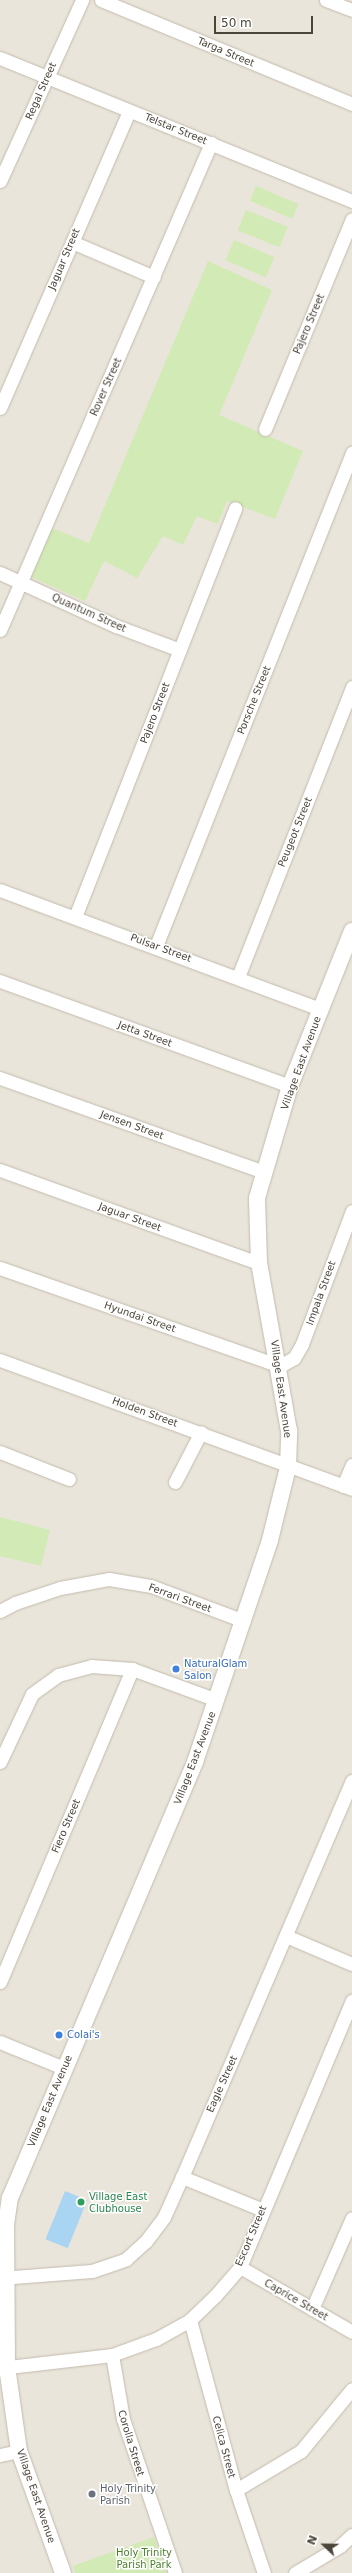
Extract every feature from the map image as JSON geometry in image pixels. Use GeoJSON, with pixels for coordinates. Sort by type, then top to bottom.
{"type":"FeatureCollection","features":[{"type":"Feature","properties":{"kind":"street","name":"Regal Street"},"geometry":{"type":"LineString","coordinates":[[0,181],[82,0]]}},
{"type":"Feature","properties":{"kind":"street","name":"Targa Street"},"geometry":{"type":"LineString","coordinates":[[101,0],[352,104]]}},
{"type":"Feature","properties":{"kind":"street"},"geometry":{"type":"LineString","coordinates":[[326,0],[352,10]]}},
{"type":"Feature","properties":{"kind":"street","name":"Telstar Street"},"geometry":{"type":"LineString","coordinates":[[0,58],[352,201]]}},
{"type":"Feature","properties":{"kind":"street","name":"Jaguar Street"},"geometry":{"type":"LineString","coordinates":[[0,408],[129,111]]}},
{"type":"Feature","properties":{"kind":"street","name":"Rover Street"},"geometry":{"type":"LineString","coordinates":[[0,630],[211,143]]}},
{"type":"Feature","properties":{"kind":"street","name":"Pajero Street"},"geometry":{"type":"LineString","coordinates":[[265,429],[352,219]]}},
{"type":"Feature","properties":{"kind":"street"},"geometry":{"type":"LineString","coordinates":[[72,242],[154,277]]}},
{"type":"Feature","properties":{"kind":"street","name":"Porsche Street"},"geometry":{"type":"LineString","coordinates":[[156,946],[352,453]]}},
{"type":"Feature","properties":{"kind":"street","name":"Pajero Street"},"geometry":{"type":"LineString","coordinates":[[75,918],[235,508]]}},
{"type":"Feature","properties":{"kind":"street","name":"Quantum Street"},"geometry":{"type":"LineString","coordinates":[[0,573],[109,623],[180,650]]}},
{"type":"Feature","properties":{"kind":"street","name":"Peugeot Street"},"geometry":{"type":"LineString","coordinates":[[238,977],[352,687]]}},
{"type":"Feature","properties":{"kind":"street","name":"Pulsar Street"},"geometry":{"type":"LineString","coordinates":[[0,890],[156,946],[320,1009]]}},
{"type":"Feature","properties":{"kind":"street","name":"Village East Avenue"},"geometry":{"type":"LineString","coordinates":[[63,2573],[19,2451],[3,2367],[3,2278],[6,2225],[10,2198],[195,1762],[244,1621],[270,1540],[288,1467],[289,1431],[280,1366],[259,1263],[257,1198],[290,1086],[352,931]]}},
{"type":"Feature","properties":{"kind":"street","name":"Jetta Street"},"geometry":{"type":"LineString","coordinates":[[0,981],[290,1086]]}},
{"type":"Feature","properties":{"kind":"street","name":"Jensen Street"},"geometry":{"type":"LineString","coordinates":[[0,1078],[264,1172]]}},
{"type":"Feature","properties":{"kind":"street","name":"Jaguar Street"},"geometry":{"type":"LineString","coordinates":[[0,1170],[259,1263]]}},
{"type":"Feature","properties":{"kind":"street","name":"Impala Street"},"geometry":{"type":"LineString","coordinates":[[280,1366],[294,1358],[302,1344],[352,1211]]}},
{"type":"Feature","properties":{"kind":"street","name":"Hyundai Street"},"geometry":{"type":"LineString","coordinates":[[0,1268],[280,1366]]}},
{"type":"Feature","properties":{"kind":"street","name":"Holden Street"},"geometry":{"type":"LineString","coordinates":[[0,1360],[201,1432],[288,1467],[348,1488]]}},
{"type":"Feature","properties":{"kind":"street"},"geometry":{"type":"LineString","coordinates":[[175,1482],[201,1432]]}},
{"type":"Feature","properties":{"kind":"street"},"geometry":{"type":"LineString","coordinates":[[0,1452],[69,1479]]}},
{"type":"Feature","properties":{"kind":"street"},"geometry":{"type":"LineString","coordinates":[[348,1488],[352,1465]]}},
{"type":"Feature","properties":{"kind":"street","name":"Ferrari Street"},"geometry":{"type":"LineString","coordinates":[[0,1611],[15,1603],[60,1588],[109,1579],[151,1586],[244,1621]]}},
{"type":"Feature","properties":{"kind":"street"},"geometry":{"type":"LineString","coordinates":[[0,1762],[5,1737],[32,1694],[58,1675],[91,1666],[132,1669],[217,1700]]}},
{"type":"Feature","properties":{"kind":"street","name":"Fiero Street"},"geometry":{"type":"LineString","coordinates":[[0,1982],[132,1669]]}},
{"type":"Feature","properties":{"kind":"street","name":"Eagle Street"},"geometry":{"type":"LineString","coordinates":[[3,2278],[92,2271],[126,2259],[146,2241],[164,2217],[352,1781]]}},
{"type":"Feature","properties":{"kind":"street"},"geometry":{"type":"LineString","coordinates":[[286,1936],[352,1964]]}},
{"type":"Feature","properties":{"kind":"street","name":"Escort Street"},"geometry":{"type":"LineString","coordinates":[[3,2367],[112,2355],[156,2339],[190,2320],[240,2267],[352,2001]]}},
{"type":"Feature","properties":{"kind":"street"},"geometry":{"type":"LineString","coordinates":[[0,2042],[64,2068]]}},
{"type":"Feature","properties":{"kind":"street"},"geometry":{"type":"LineString","coordinates":[[182,2177],[263,2210]]}},
{"type":"Feature","properties":{"kind":"street"},"geometry":{"type":"LineString","coordinates":[[312,2309],[352,2218]]}},
{"type":"Feature","properties":{"kind":"street","name":"Caprice Street"},"geometry":{"type":"LineString","coordinates":[[240,2267],[352,2332]]}},
{"type":"Feature","properties":{"kind":"street","name":"Celica Street"},"geometry":{"type":"LineString","coordinates":[[190,2320],[236,2490],[264,2573]]}},
{"type":"Feature","properties":{"kind":"street","name":"Corolla Street"},"geometry":{"type":"LineString","coordinates":[[112,2355],[123,2419],[175,2573]]}},
{"type":"Feature","properties":{"kind":"street"},"geometry":{"type":"LineString","coordinates":[[236,2490],[301,2451],[352,2389]]}},
{"type":"Feature","properties":{"kind":"street"},"geometry":{"type":"LineString","coordinates":[[0,2455],[19,2451]]}},
{"type":"Feature","properties":{"kind":"street"},"geometry":{"type":"LineString","coordinates":[[295,2573],[340,2546],[352,2535]]}},
{"type":"Feature","properties":{"kind":"shaded area"},"geometry":{"type":"Polygon","coordinates":[[[0,0],[352,0],[352,2573],[0,2573],[0,0]]]}},
{"type":"Feature","properties":{"kind":"green space"},"geometry":{"type":"Polygon","coordinates":[[[256,186],[298,204],[292,219],[250,201],[256,186]]]}},
{"type":"Feature","properties":{"kind":"green space"},"geometry":{"type":"Polygon","coordinates":[[[246,210],[288,227],[279,247],[238,230],[246,210]]]}},
{"type":"Feature","properties":{"kind":"green space"},"geometry":{"type":"Polygon","coordinates":[[[234,240],[275,257],[266,277],[225,260],[234,240]]]}},
{"type":"Feature","properties":{"kind":"green space"},"geometry":{"type":"Polygon","coordinates":[[[208,261],[272,290],[219,415],[303,451],[275,519],[227,501],[218,524],[197,516],[183,545],[163,536],[137,578],[104,561],[85,601],[31,577],[52,528],[89,543],[208,261]]]}},
{"type":"Feature","properties":{"kind":"green space"},"geometry":{"type":"Polygon","coordinates":[[[0,1517],[50,1530],[41,1566],[0,1556],[0,1517]]]}},
{"type":"Feature","properties":{"kind":"green space","name":"Holy Trinity Parish Park"},"geometry":{"type":"Polygon","coordinates":[[[154,2537],[166,2573],[75,2573],[73,2566],[154,2537]]]}},
{"type":"Feature","properties":{"kind":"water"},"geometry":{"type":"Polygon","coordinates":[[[65,2191],[87,2200],[68,2248],[46,2239],[65,2191]]]}},
{"type":"Feature","properties":{"kind":"place","name":"NaturalGlam Salon"},"geometry":{"type":"Point","coordinates":[176,1669]}},
{"type":"Feature","properties":{"kind":"place","name":"Colai's"},"geometry":{"type":"Point","coordinates":[59,2035]}},
{"type":"Feature","properties":{"kind":"place","name":"Village East Clubhouse"},"geometry":{"type":"Point","coordinates":[81,2202]}},
{"type":"Feature","properties":{"kind":"place","name":"Holy Trinity Parish"},"geometry":{"type":"Point","coordinates":[92,2494]}}]}
